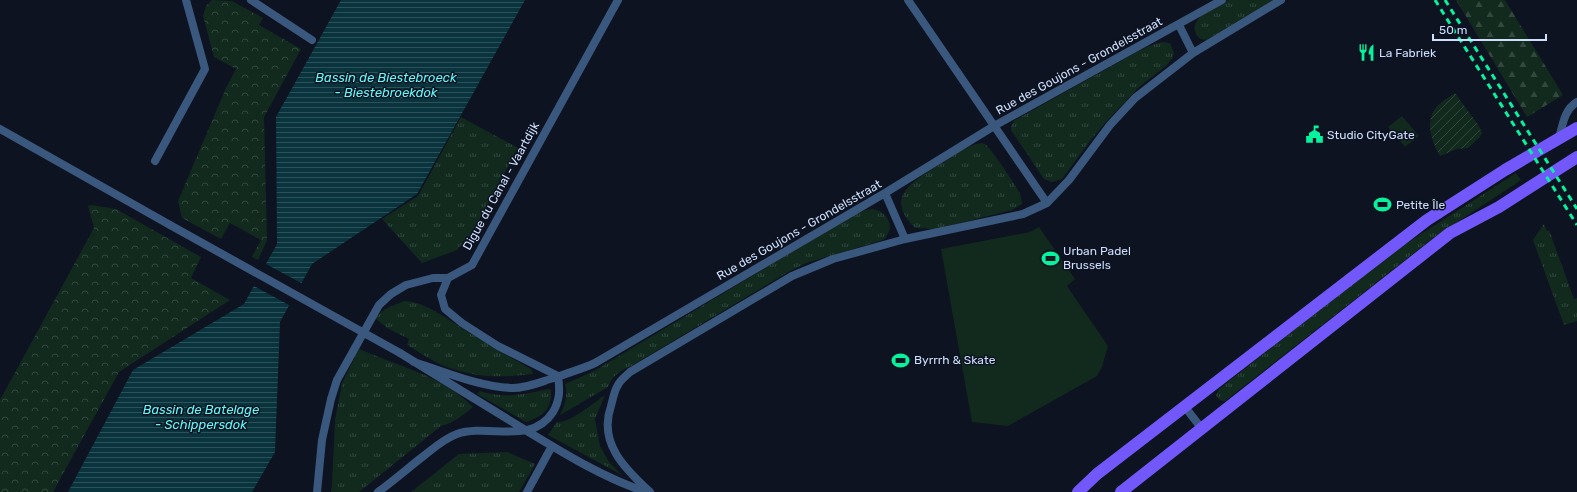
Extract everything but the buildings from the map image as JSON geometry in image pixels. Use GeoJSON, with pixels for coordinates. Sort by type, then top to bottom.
{"type":"FeatureCollection","features":[{"type":"Feature","properties":{"kind":"main road"},"geometry":{"type":"LineString","coordinates":[[1078,492],[1097,474],[1427,220],[1505,170],[1577,128]]}},
{"type":"Feature","properties":{"kind":"main road"},"geometry":{"type":"LineString","coordinates":[[1121,492],[1450,234],[1499,207],[1577,157]]}},
{"type":"Feature","properties":{"kind":"street"},"geometry":{"type":"LineString","coordinates":[[155,161],[205,69],[186,0]]}},
{"type":"Feature","properties":{"kind":"street"},"geometry":{"type":"LineString","coordinates":[[252,0],[312,40]]}},
{"type":"Feature","properties":{"kind":"street","name":"Digue du Canal - Vaartdijk"},"geometry":{"type":"LineString","coordinates":[[317,492],[322,440],[331,399],[337,380],[379,305],[391,294],[406,285],[433,278],[448,278],[472,264],[618,0]]}},
{"type":"Feature","properties":{"kind":"street"},"geometry":{"type":"LineString","coordinates":[[908,0],[1047,204]]}},
{"type":"Feature","properties":{"kind":"street","name":"Rue des Goujons - Grondelsstraat"},"geometry":{"type":"LineString","coordinates":[[414,362],[481,384],[513,388],[535,385],[558,376],[576,372],[595,363],[886,193],[994,126],[1222,0]]}},
{"type":"Feature","properties":{"kind":"street"},"geometry":{"type":"LineString","coordinates":[[650,492],[629,472],[614,452],[607,432],[608,414],[617,385],[630,372],[792,276],[833,259],[905,239],[1023,214],[1047,204],[1069,180],[1110,125],[1135,98],[1193,53],[1281,0]]}},
{"type":"Feature","properties":{"kind":"street","name":"Rue des Goujons - Grondelsstraat"},"geometry":{"type":"LineString","coordinates":[[1179,25],[1193,53]]}},
{"type":"Feature","properties":{"kind":"street"},"geometry":{"type":"LineString","coordinates":[[1560,138],[1562,123],[1569,106],[1577,102]]}},
{"type":"Feature","properties":{"kind":"street"},"geometry":{"type":"LineString","coordinates":[[0,129],[400,353],[474,400],[552,446],[626,485],[646,492]]}},
{"type":"Feature","properties":{"kind":"street"},"geometry":{"type":"LineString","coordinates":[[886,193],[905,239]]}},
{"type":"Feature","properties":{"kind":"street"},"geometry":{"type":"LineString","coordinates":[[378,492],[444,439],[458,434],[479,431],[527,431],[539,426],[548,419],[557,405],[559,396],[558,376],[498,346],[462,323],[445,309],[441,295],[448,278]]}},
{"type":"Feature","properties":{"kind":"street"},"geometry":{"type":"LineString","coordinates":[[1185,407],[1202,429]]}},
{"type":"Feature","properties":{"kind":"street"},"geometry":{"type":"LineString","coordinates":[[527,492],[552,446]]}},
{"type":"Feature","properties":{"kind":"green space"},"geometry":{"type":"Polygon","coordinates":[[[212,0],[232,1],[263,18],[259,25],[301,49],[264,117],[267,240],[258,260],[252,257],[261,240],[230,223],[221,239],[182,218],[178,201],[226,88],[236,69],[214,57],[203,16],[206,6],[212,0]]]}},
{"type":"Feature","properties":{"kind":"green space"},"geometry":{"type":"Polygon","coordinates":[[[1229,0],[1275,0],[1206,40],[1200,39],[1195,32],[1197,20],[1209,10],[1229,0]]]}},
{"type":"Feature","properties":{"kind":"green space"},"geometry":{"type":"Polygon","coordinates":[[[1456,0],[1505,0],[1563,95],[1527,117],[1456,0]]]}},
{"type":"Feature","properties":{"kind":"green space"},"geometry":{"type":"Polygon","coordinates":[[[1162,42],[1170,43],[1174,53],[1172,59],[1166,66],[1139,87],[1105,123],[1062,179],[1052,182],[1044,179],[1011,130],[1011,126],[1015,120],[1146,47],[1162,42]]]}},
{"type":"Feature","properties":{"kind":"green space"},"geometry":{"type":"Polygon","coordinates":[[[1455,93],[1479,126],[1482,133],[1480,137],[1468,148],[1457,149],[1440,156],[1432,139],[1430,120],[1435,109],[1444,100],[1455,93]]]}},
{"type":"Feature","properties":{"kind":"green space"},"geometry":{"type":"Polygon","coordinates":[[[1402,116],[1419,136],[1405,147],[1388,127],[1402,116]]]}},
{"type":"Feature","properties":{"kind":"green space"},"geometry":{"type":"Polygon","coordinates":[[[461,117],[518,148],[473,231],[457,250],[422,263],[382,219],[418,196],[461,117]]]}},
{"type":"Feature","properties":{"kind":"green space"},"geometry":{"type":"Polygon","coordinates":[[[981,143],[985,144],[990,149],[1003,167],[1020,193],[1022,204],[1012,210],[936,229],[915,228],[906,217],[902,207],[902,198],[905,191],[920,177],[954,155],[970,146],[981,143]]]}},
{"type":"Feature","properties":{"kind":"green space"},"geometry":{"type":"Polygon","coordinates":[[[1516,173],[1521,180],[1433,238],[1225,401],[1218,398],[1216,395],[1219,389],[1393,252],[1516,173]]]}},
{"type":"Feature","properties":{"kind":"green space"},"geometry":{"type":"Polygon","coordinates":[[[91,205],[116,209],[201,257],[191,278],[230,300],[119,372],[53,492],[0,492],[0,400],[94,228],[88,206],[91,205]]]}},
{"type":"Feature","properties":{"kind":"green space"},"geometry":{"type":"Polygon","coordinates":[[[872,209],[883,213],[889,221],[889,231],[883,240],[806,263],[788,272],[621,371],[612,379],[608,387],[560,415],[566,400],[565,384],[594,371],[855,214],[872,209]]]}},
{"type":"Feature","properties":{"kind":"green space"},"geometry":{"type":"Polygon","coordinates":[[[1544,224],[1547,231],[1549,230],[1574,299],[1577,298],[1577,321],[1564,325],[1533,240],[1544,224]]]}},
{"type":"Feature","properties":{"kind":"green space"},"geometry":{"type":"Polygon","coordinates":[[[1039,227],[1075,279],[1067,286],[1108,346],[1102,367],[1097,376],[1008,426],[972,422],[941,249],[1030,232],[1039,227]]]}},
{"type":"Feature","properties":{"kind":"green space"},"geometry":{"type":"Polygon","coordinates":[[[404,301],[422,305],[441,314],[489,345],[531,369],[533,374],[509,376],[476,375],[433,361],[407,345],[409,339],[387,328],[375,318],[385,309],[404,301]]]}},
{"type":"Feature","properties":{"kind":"green space"},"geometry":{"type":"Polygon","coordinates":[[[359,349],[419,373],[448,387],[473,407],[454,421],[441,426],[359,492],[331,492],[335,420],[342,383],[359,349]]]}},
{"type":"Feature","properties":{"kind":"green space"},"geometry":{"type":"Polygon","coordinates":[[[549,389],[551,390],[551,397],[546,411],[538,417],[526,422],[477,394],[480,391],[498,395],[514,395],[549,389]]]}},
{"type":"Feature","properties":{"kind":"green space"},"geometry":{"type":"Polygon","coordinates":[[[605,395],[595,419],[600,446],[609,462],[622,475],[548,435],[557,422],[568,420],[605,395]]]}},
{"type":"Feature","properties":{"kind":"green space"},"geometry":{"type":"Polygon","coordinates":[[[507,452],[535,464],[519,492],[411,492],[459,454],[507,452]]]}},
{"type":"Feature","properties":{"kind":"water"},"geometry":{"type":"Polygon","coordinates":[[[341,0],[525,0],[417,194],[312,264],[280,322],[275,452],[252,492],[68,492],[133,370],[244,304],[277,244],[276,117],[341,0]]]}},
{"type":"Feature","properties":{"kind":"pier"},"geometry":{"type":"Polygon","coordinates":[[[264,263],[303,284],[291,306],[252,285],[264,263]]]}},
{"type":"Feature","properties":{"kind":"railway"},"geometry":{"type":"LineString","coordinates":[[1435,0],[1577,225]]}},
{"type":"Feature","properties":{"kind":"railway"},"geometry":{"type":"LineString","coordinates":[[1445,0],[1577,209]]}},
{"type":"Feature","properties":{"kind":"place","name":"La Fabriek"},"geometry":{"type":"Point","coordinates":[1366,53]}},
{"type":"Feature","properties":{"kind":"place","name":"Studio CityGate"},"geometry":{"type":"Point","coordinates":[1314,135]}},
{"type":"Feature","properties":{"kind":"place","name":"Petite Île"},"geometry":{"type":"Point","coordinates":[1383,205]}},
{"type":"Feature","properties":{"kind":"place","name":"Urban Padel Brussels"},"geometry":{"type":"Point","coordinates":[1050,258]}},
{"type":"Feature","properties":{"kind":"place","name":"Byrrrh & Skate"},"geometry":{"type":"Point","coordinates":[901,360]}},
{"type":"Feature","properties":{"kind":"water label","name":"Bassin de Biestebroeck - Biestebroekdok"},"geometry":{"type":"Point","coordinates":[386,84]}},
{"type":"Feature","properties":{"kind":"water label","name":"Bassin de Batelage - Schippersdok"},"geometry":{"type":"Point","coordinates":[201,416]}}]}
